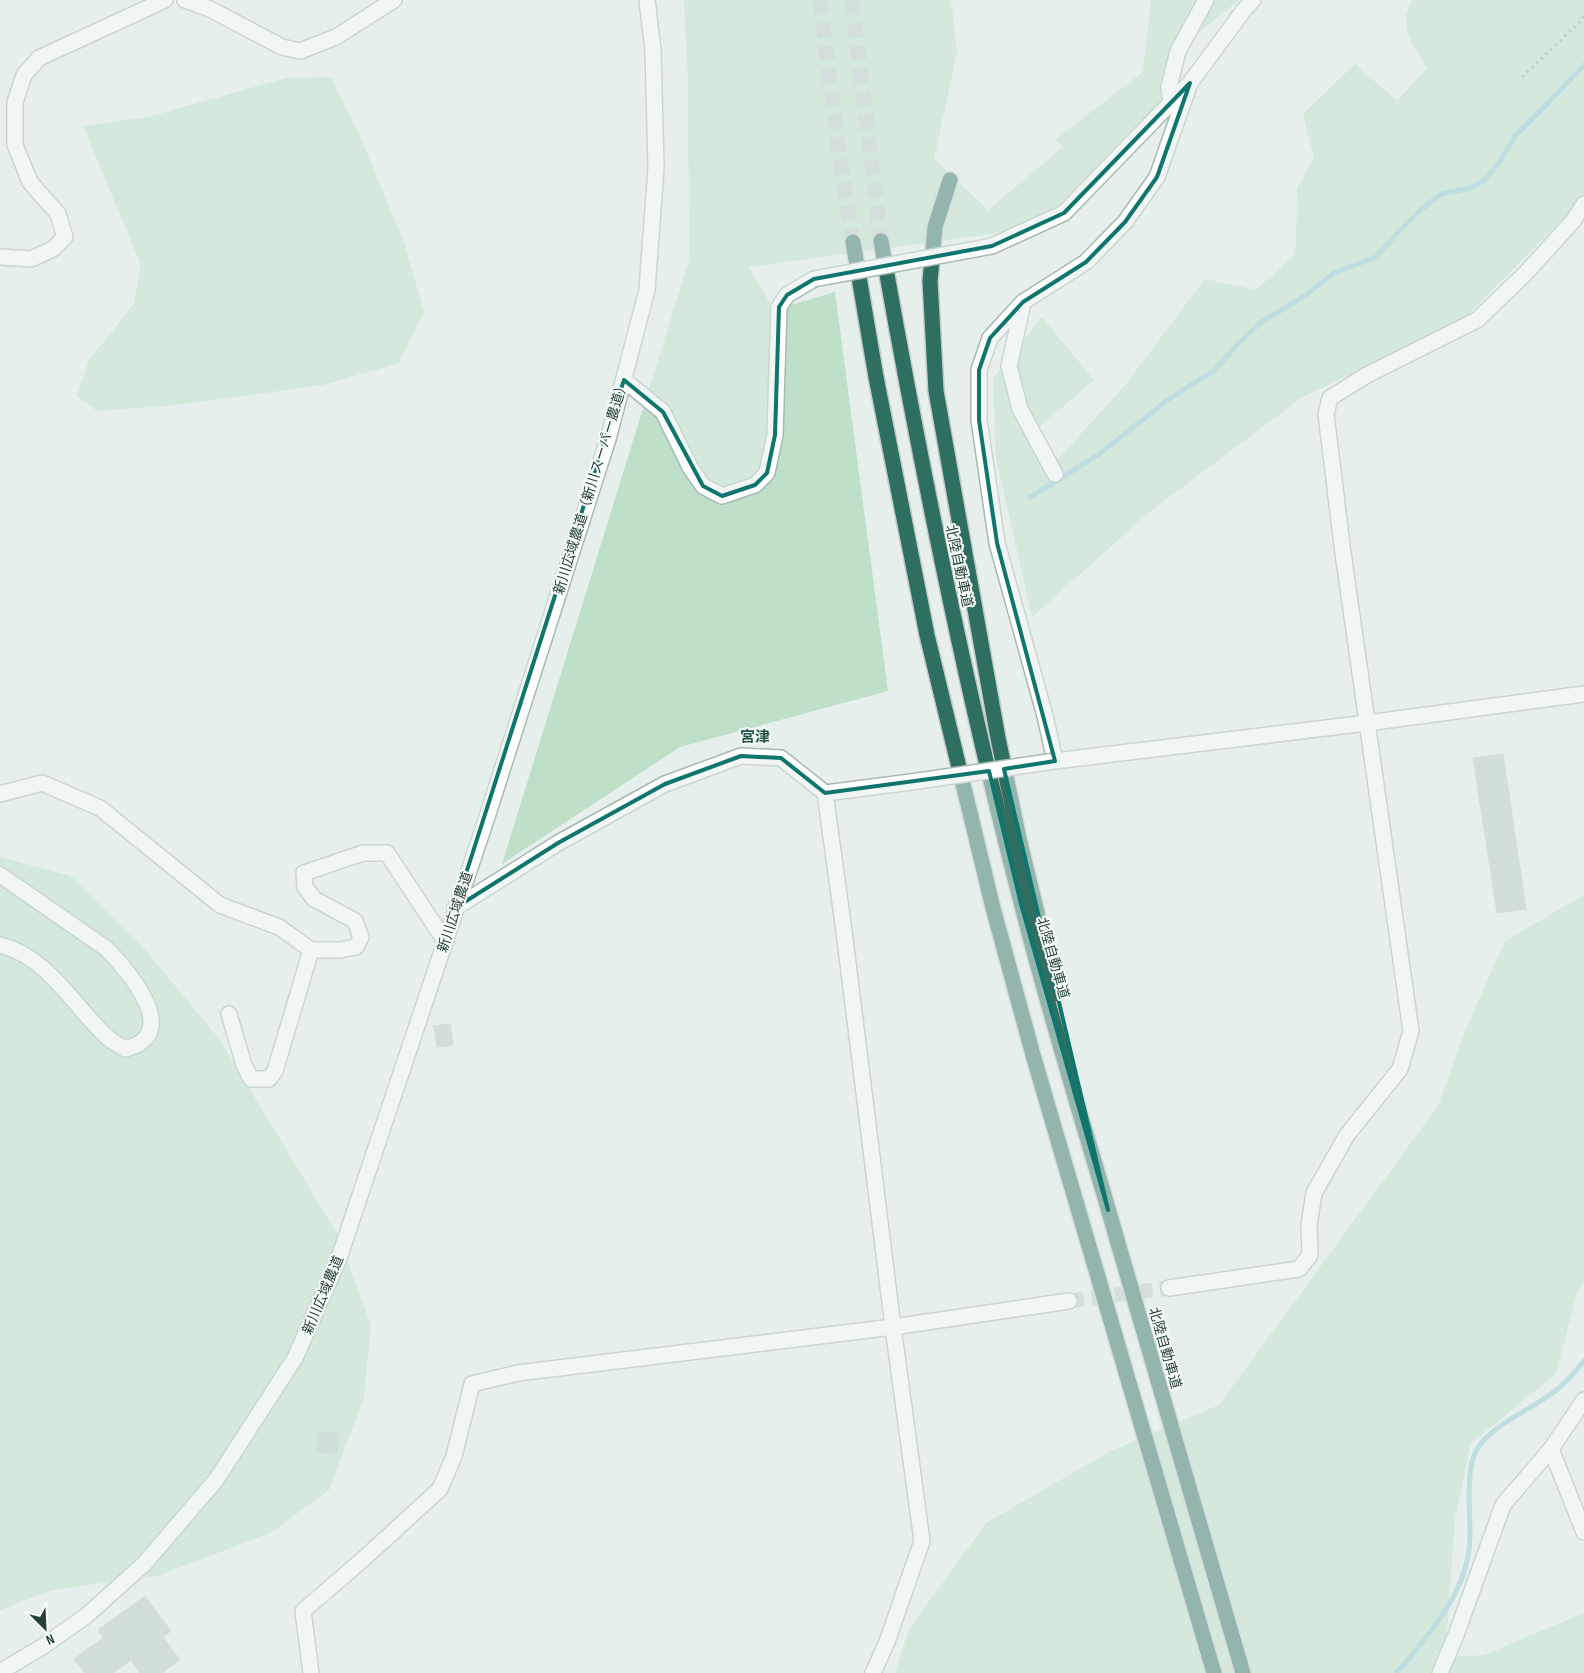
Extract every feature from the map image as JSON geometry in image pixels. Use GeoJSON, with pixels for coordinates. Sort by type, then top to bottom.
{"type":"FeatureCollection","features":[{"type":"Feature","properties":{"kind":"highway"},"geometry":{"type":"LineString","coordinates":[[950,180],[935,227],[930,281],[936,391],[998,738],[1022,852],[1108,1210]]}},
{"type":"Feature","properties":{"kind":"highway","name":"北陸自動車道"},"geometry":{"type":"LineString","coordinates":[[881,241],[929,504],[982,746],[1021,904],[1243,1673]]}},
{"type":"Feature","properties":{"kind":"highway"},"geometry":{"type":"LineString","coordinates":[[853,242],[876,377],[927,635],[993,908],[1033,1055],[1214,1673]]}},
{"type":"Feature","properties":{"kind":"street"},"geometry":{"type":"LineString","coordinates":[[0,257],[32,259],[53,249],[65,237],[58,214],[30,182],[15,145],[15,102],[24,75],[39,58],[165,0]]}},
{"type":"Feature","properties":{"kind":"street"},"geometry":{"type":"LineString","coordinates":[[185,0],[210,9],[282,47],[300,51],[336,37],[394,0]]}},
{"type":"Feature","properties":{"kind":"street","name":"新川広域農道（新川スーパー農道）"},"geometry":{"type":"LineString","coordinates":[[487,817],[608,439],[647,290],[656,168],[653,50],[647,0]]}},
{"type":"Feature","properties":{"kind":"street"},"geometry":{"type":"LineString","coordinates":[[1171,103],[1169,87],[1178,51],[1206,0]]}},
{"type":"Feature","properties":{"kind":"street"},"geometry":{"type":"LineString","coordinates":[[624,380],[664,412],[690,468],[703,486],[722,496],[755,485],[766,473],[775,435],[779,307],[787,295],[814,279],[992,246],[1064,213],[1190,83],[1253,0]]}},
{"type":"Feature","properties":{"kind":"street"},"geometry":{"type":"LineString","coordinates":[[1055,761],[1045,716],[997,543],[979,420],[979,370],[990,338],[1024,302],[1086,262],[1125,222],[1157,177],[1190,83]]}},
{"type":"Feature","properties":{"kind":"street"},"geometry":{"type":"LineString","coordinates":[[1169,1288],[1299,1269],[1310,1255],[1309,1225],[1314,1193],[1347,1135],[1400,1069],[1411,1031],[1343,552],[1326,414],[1330,398],[1367,375],[1477,320],[1525,274],[1573,221],[1584,204]]}},
{"type":"Feature","properties":{"kind":"street"},"geometry":{"type":"LineString","coordinates":[[1024,302],[1009,366],[1020,408],[1054,474]]}},
{"type":"Feature","properties":{"kind":"street"},"geometry":{"type":"LineString","coordinates":[[825,793],[1055,761],[1367,723],[1584,694]]}},
{"type":"Feature","properties":{"kind":"street"},"geometry":{"type":"LineString","coordinates":[[455,908],[558,843],[665,784],[741,756],[781,758],[825,793],[922,1541],[887,1642],[873,1673]]}},
{"type":"Feature","properties":{"kind":"street"},"geometry":{"type":"LineString","coordinates":[[0,794],[42,783],[100,808],[220,905],[279,927],[311,950],[340,950],[356,947],[361,936],[355,921],[314,899],[306,887],[304,873],[363,853],[387,853],[445,941]]}},
{"type":"Feature","properties":{"kind":"street","name":"新川広域農道"},"geometry":{"type":"LineString","coordinates":[[0,1672],[42,1647],[86,1616],[144,1564],[216,1480],[295,1358],[338,1261],[487,817]]}},
{"type":"Feature","properties":{"kind":"street"},"geometry":{"type":"LineString","coordinates":[[0,874],[107,949],[142,992],[151,1012],[150,1030],[141,1042],[125,1049],[106,1037],[43,968],[30,958],[7,946],[0,945]]}},
{"type":"Feature","properties":{"kind":"street"},"geometry":{"type":"LineString","coordinates":[[229,1014],[244,1065],[251,1079],[269,1079],[275,1071],[311,950]]}},
{"type":"Feature","properties":{"kind":"street"},"geometry":{"type":"LineString","coordinates":[[311,1673],[303,1611],[440,1489],[454,1456],[472,1384],[518,1373],[893,1327],[1069,1301]]}},
{"type":"Feature","properties":{"kind":"street"},"geometry":{"type":"LineString","coordinates":[[1440,1673],[1456,1635],[1503,1504],[1551,1449],[1584,1400]]}},
{"type":"Feature","properties":{"kind":"street"},"geometry":{"type":"LineString","coordinates":[[1551,1449],[1584,1532]]}},
{"type":"Feature","properties":{"kind":"path"},"geometry":{"type":"LineString","coordinates":[[1522,77],[1580,22],[1584,15]]}},
{"type":"Feature","properties":{"kind":"highlighted area"},"geometry":{"type":"Polygon","coordinates":[[[1190,83],[1157,177],[1125,222],[1086,262],[1023,302],[990,338],[979,370],[979,420],[997,543],[1055,761],[1004,769],[1108,1210],[1021,904],[989,771],[825,793],[781,758],[741,756],[665,784],[558,843],[455,908],[624,380],[663,412],[703,486],[722,496],[755,485],[767,473],[775,435],[779,307],[787,295],[814,279],[992,246],[1064,213],[1190,83]]]}},
{"type":"Feature","properties":{"kind":"green space"},"geometry":{"type":"Polygon","coordinates":[[[684,0],[951,0],[957,52],[934,159],[988,210],[1063,147],[1056,139],[1143,72],[1151,0],[1239,0],[1196,35],[1165,71],[1161,119],[1111,175],[1057,225],[749,267],[774,310],[835,292],[888,691],[680,747],[502,864],[689,260],[688,80],[684,0]]]}},
{"type":"Feature","properties":{"kind":"green space"},"geometry":{"type":"Polygon","coordinates":[[[1412,0],[1584,0],[1584,197],[1463,320],[1301,398],[1153,509],[1032,617],[996,458],[993,378],[1042,317],[1094,380],[1028,437],[1050,468],[1127,383],[1205,279],[1256,290],[1293,256],[1296,245],[1297,188],[1314,158],[1303,114],[1355,64],[1397,101],[1427,68],[1408,36],[1406,14],[1412,0]]]}},
{"type":"Feature","properties":{"kind":"green space"},"geometry":{"type":"Polygon","coordinates":[[[331,77],[359,134],[404,242],[424,312],[399,363],[323,385],[176,405],[97,411],[77,396],[89,360],[134,304],[141,265],[83,126],[148,117],[286,78],[331,77]]]}},
{"type":"Feature","properties":{"kind":"green space"},"geometry":{"type":"Polygon","coordinates":[[[0,857],[74,877],[137,940],[220,1040],[338,1235],[371,1325],[364,1398],[329,1490],[272,1532],[160,1575],[52,1590],[0,1610],[0,857]]]}},
{"type":"Feature","properties":{"kind":"green space"},"geometry":{"type":"Polygon","coordinates":[[[1584,895],[1584,1282],[1578,1291],[1555,1375],[1471,1443],[1455,1518],[1447,1632],[1441,1658],[1484,1655],[1584,1613],[1584,1673],[895,1673],[909,1629],[986,1523],[1111,1451],[1219,1405],[1438,1106],[1465,1031],[1505,941],[1584,895]]]}},
{"type":"Feature","properties":{"kind":"building"},"geometry":{"type":"Polygon","coordinates":[[[1503,754],[1526,909],[1497,913],[1473,758],[1503,754]]]}},
{"type":"Feature","properties":{"kind":"building"},"geometry":{"type":"Polygon","coordinates":[[[450,1024],[453,1045],[437,1047],[434,1026],[450,1024]]]}},
{"type":"Feature","properties":{"kind":"building"},"geometry":{"type":"Polygon","coordinates":[[[319,1432],[338,1434],[337,1454],[317,1452],[319,1432]]]}},
{"type":"Feature","properties":{"kind":"building"},"geometry":{"type":"Polygon","coordinates":[[[145,1596],[171,1631],[163,1637],[180,1660],[162,1673],[140,1673],[131,1660],[113,1673],[85,1673],[74,1659],[103,1638],[98,1630],[145,1596]]]}},
{"type":"Feature","properties":{"kind":"waterway"},"geometry":{"type":"LineString","coordinates":[[1030,497],[1098,455],[1169,399],[1215,370],[1260,323],[1303,297],[1334,273],[1376,257],[1400,230],[1441,194],[1470,188],[1485,180],[1501,160],[1515,136],[1584,65]]}},
{"type":"Feature","properties":{"kind":"waterway"},"geometry":{"type":"LineString","coordinates":[[1396,1673],[1432,1630],[1456,1593],[1469,1551],[1470,1471],[1475,1453],[1481,1443],[1502,1425],[1551,1394],[1584,1361]]}},
{"type":"Feature","properties":{"kind":"tunnel"},"geometry":{"type":"LineString","coordinates":[[820,0],[839,153],[853,242]]}},
{"type":"Feature","properties":{"kind":"tunnel"},"geometry":{"type":"LineString","coordinates":[[852,0],[881,241]]}},
{"type":"Feature","properties":{"kind":"tunnel"},"geometry":{"type":"LineString","coordinates":[[1069,1301],[1169,1288]]}},
{"type":"Feature","properties":{"kind":"district","name":"宮津"},"geometry":{"type":"Point","coordinates":[755,737]}}]}
